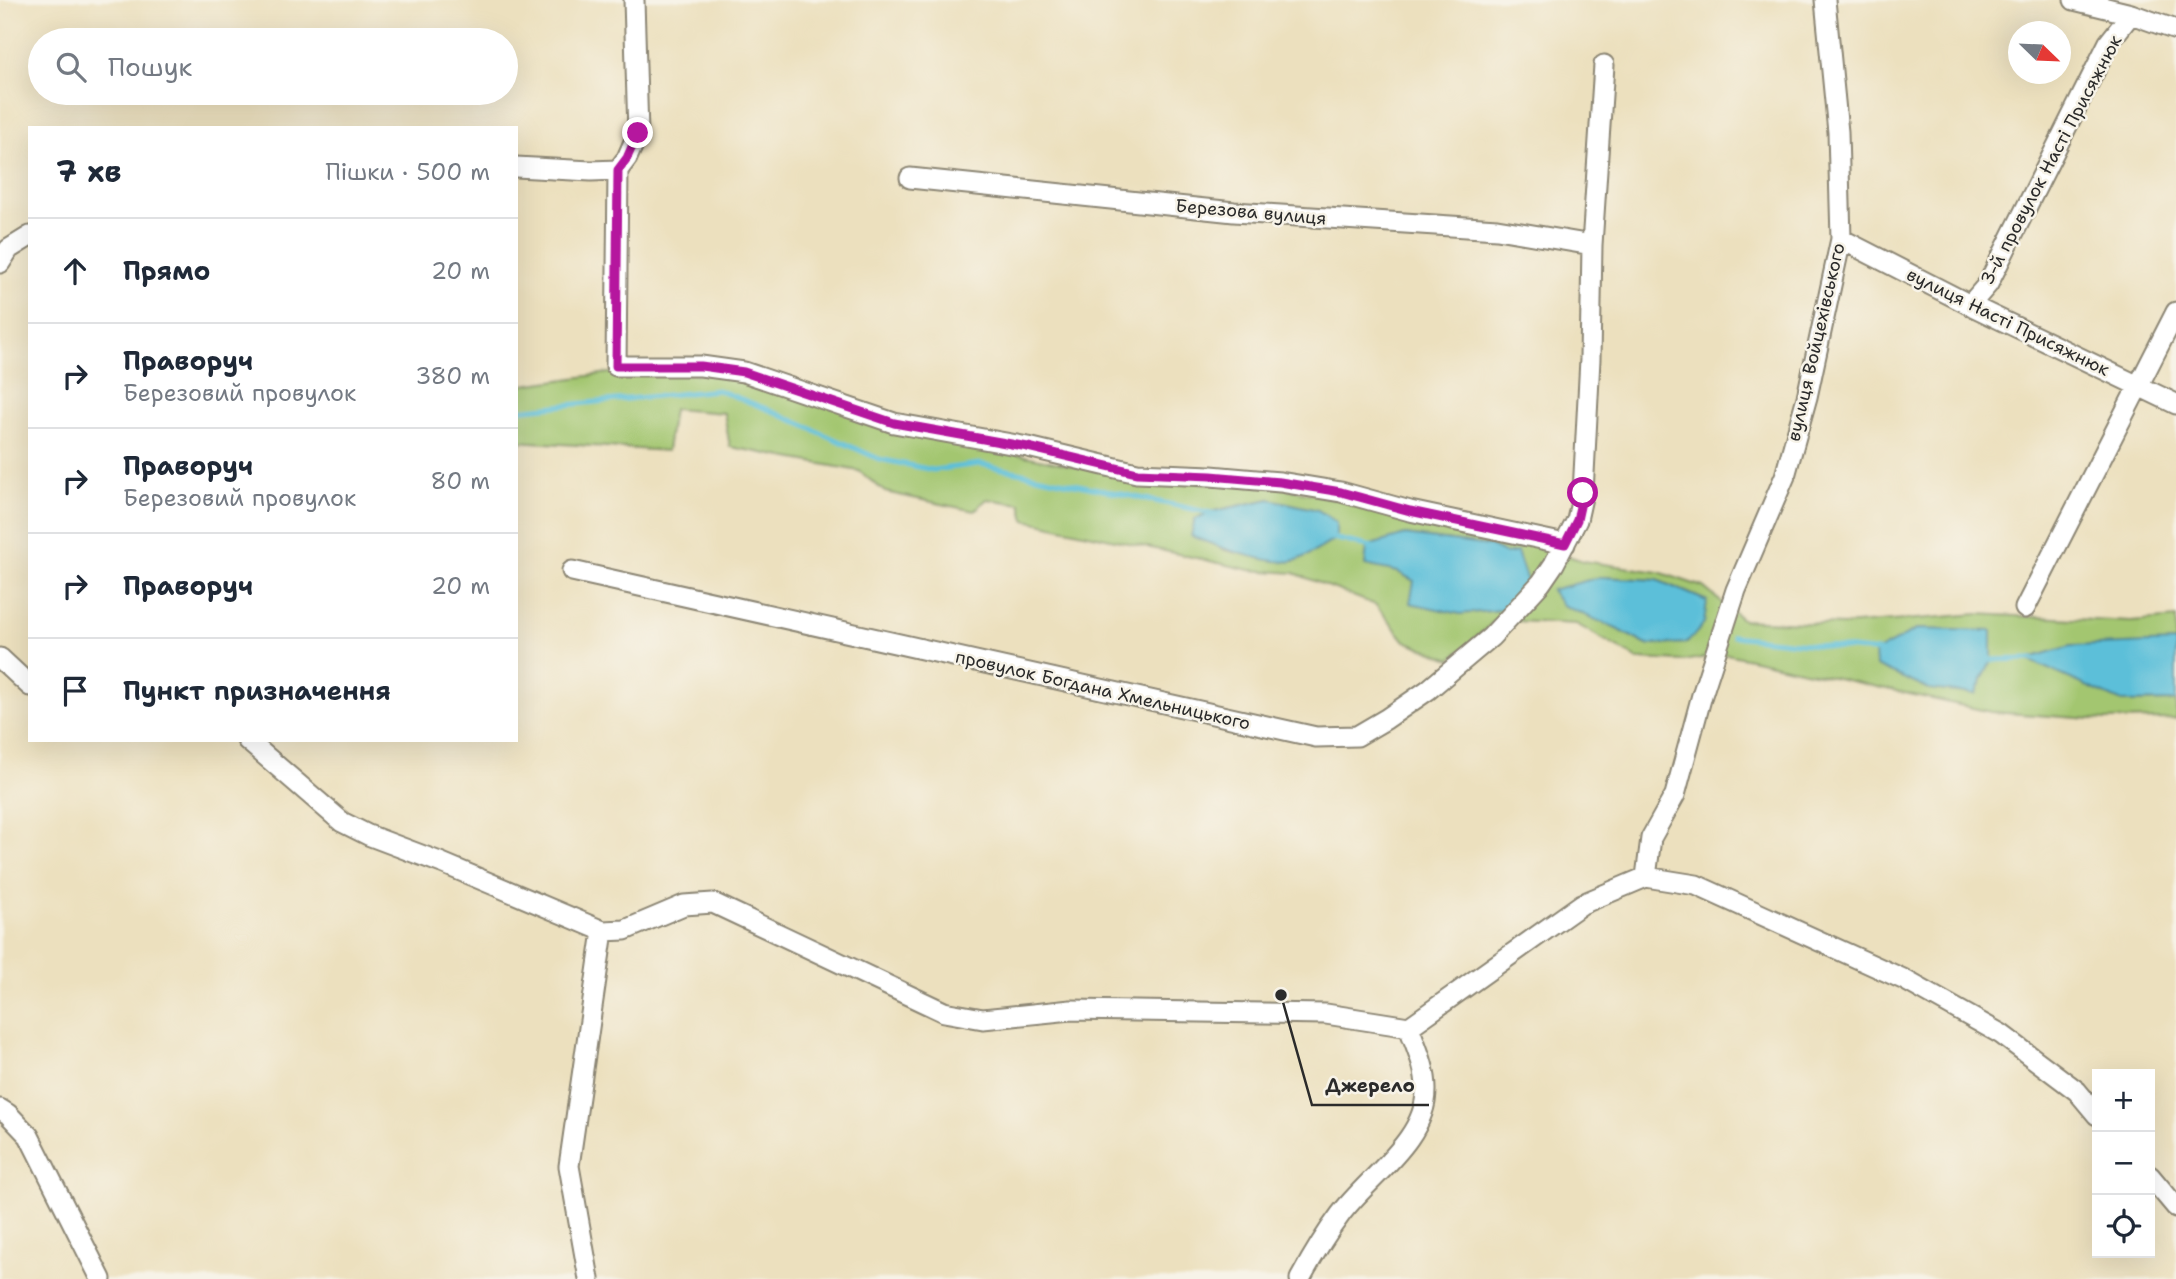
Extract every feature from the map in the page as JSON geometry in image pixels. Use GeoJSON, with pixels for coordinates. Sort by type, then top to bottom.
{"type":"FeatureCollection","features":[{"type":"Feature","properties":{"kind":"street"},"geometry":{"type":"LineString","coordinates":[[634,0],[638,133],[627,158],[618,170],[616,366],[701,366],[744,372],[894,423],[1028,447],[1137,473],[1280,482],[1341,492],[1410,511],[1565,544]]}},
{"type":"Feature","properties":{"kind":"street","name":"вулиця Войцехівського"},"geometry":{"type":"LineString","coordinates":[[1646,877],[1651,838],[1675,795],[1702,695],[1736,590],[1785,476],[1807,397],[1840,239],[1838,132],[1825,0]]}},
{"type":"Feature","properties":{"kind":"street"},"geometry":{"type":"LineString","coordinates":[[2074,0],[2132,14],[2176,30]]}},
{"type":"Feature","properties":{"kind":"street","name":"3-й провулок Насті Присяжнюк"},"geometry":{"type":"LineString","coordinates":[[1970,305],[1988,284],[2109,42],[2132,14]]}},
{"type":"Feature","properties":{"kind":"street","name":"провулок Богдана Хмельницького"},"geometry":{"type":"LineString","coordinates":[[572,571],[1315,737],[1357,736],[1429,690],[1491,637],[1541,583],[1577,520],[1583,493],[1590,359],[1592,245],[1604,65]]}},
{"type":"Feature","properties":{"kind":"street"},"geometry":{"type":"LineString","coordinates":[[518,167],[618,170]]}},
{"type":"Feature","properties":{"kind":"street","name":"Березова вулиця"},"geometry":{"type":"LineString","coordinates":[[910,178],[1234,212],[1497,229],[1592,245]]}},
{"type":"Feature","properties":{"kind":"street"},"geometry":{"type":"LineString","coordinates":[[0,263],[9,249],[28,237]]}},
{"type":"Feature","properties":{"kind":"street","name":"вулиця Насті Присяжнюк"},"geometry":{"type":"LineString","coordinates":[[1840,239],[2176,404]]}},
{"type":"Feature","properties":{"kind":"street"},"geometry":{"type":"LineString","coordinates":[[2025,608],[2176,312]]}},
{"type":"Feature","properties":{"kind":"street"},"geometry":{"type":"LineString","coordinates":[[0,658],[28,684]]}},
{"type":"Feature","properties":{"kind":"street"},"geometry":{"type":"LineString","coordinates":[[249,742],[342,822],[603,931],[625,930],[684,905],[713,903],[944,1012],[983,1019],[1071,1010],[1326,1014],[1409,1027],[1582,904],[1646,877],[1696,885],[1903,979],[2001,1034],[2077,1091],[2092,1109]]}},
{"type":"Feature","properties":{"kind":"street"},"geometry":{"type":"LineString","coordinates":[[589,1279],[569,1167],[603,931]]}},
{"type":"Feature","properties":{"kind":"street"},"geometry":{"type":"LineString","coordinates":[[1300,1279],[1340,1215],[1403,1146],[1424,1109],[1425,1073],[1409,1027]]}},
{"type":"Feature","properties":{"kind":"street"},"geometry":{"type":"LineString","coordinates":[[0,1109],[29,1136],[101,1279]]}},
{"type":"Feature","properties":{"kind":"street"},"geometry":{"type":"LineString","coordinates":[[2155,1182],[2176,1207]]}},
{"type":"Feature","properties":{"kind":"green space"},"geometry":{"type":"Polygon","coordinates":[[[616,372],[743,375],[1025,456],[1138,479],[1279,487],[1507,535],[1583,561],[1659,572],[1703,587],[1743,620],[1843,625],[1978,614],[2131,622],[2176,618],[2176,642],[2148,644],[2122,702],[2176,701],[2176,719],[2106,720],[1991,712],[1727,654],[1683,661],[1638,659],[1576,624],[1496,620],[1451,659],[1405,641],[1376,605],[1294,573],[1250,570],[1025,520],[1021,504],[987,499],[974,511],[885,492],[859,471],[730,447],[724,413],[673,409],[667,451],[518,441],[518,386],[616,372]],[[1270,499],[1210,512],[1196,519],[1224,550],[1266,559],[1295,561],[1270,499]],[[1405,535],[1398,572],[1414,581],[1506,554],[1490,546],[1405,535]],[[1600,577],[1621,631],[1647,645],[1707,601],[1657,580],[1600,577]]]}},
{"type":"Feature","properties":{"kind":"water"},"geometry":{"type":"Polygon","coordinates":[[[1270,499],[1318,510],[1336,522],[1336,539],[1307,556],[1287,562],[1244,554],[1191,536],[1195,519],[1210,512],[1270,499]]]}},
{"type":"Feature","properties":{"kind":"water"},"geometry":{"type":"Polygon","coordinates":[[[1405,535],[1490,546],[1506,554],[1517,552],[1528,584],[1501,610],[1460,614],[1410,603],[1414,581],[1398,572],[1365,565],[1367,546],[1405,535]]]}},
{"type":"Feature","properties":{"kind":"water"},"geometry":{"type":"Polygon","coordinates":[[[1600,577],[1657,580],[1707,601],[1704,624],[1687,643],[1647,645],[1562,605],[1551,590],[1600,577]]]}},
{"type":"Feature","properties":{"kind":"water"},"geometry":{"type":"Polygon","coordinates":[[[1918,629],[1992,631],[1992,660],[1975,694],[1928,689],[1876,666],[1875,652],[1918,629]]]}},
{"type":"Feature","properties":{"kind":"water"},"geometry":{"type":"Polygon","coordinates":[[[2176,642],[2176,701],[2122,702],[2026,659],[2071,646],[2176,642]]]}},
{"type":"Feature","properties":{"kind":"waterway"},"geometry":{"type":"LineString","coordinates":[[518,410],[718,390],[879,459],[933,470],[980,464],[1216,514]]}},
{"type":"Feature","properties":{"kind":"waterway"},"geometry":{"type":"LineString","coordinates":[[1332,538],[1373,547]]}},
{"type":"Feature","properties":{"kind":"waterway"},"geometry":{"type":"LineString","coordinates":[[1733,636],[1880,652]]}},
{"type":"Feature","properties":{"kind":"waterway"},"geometry":{"type":"LineString","coordinates":[[1987,660],[2033,659]]}},
{"type":"Feature","properties":{"kind":"place","name":"Джерело"},"geometry":{"type":"Point","coordinates":[1281,995]}},
{"type":"Feature","properties":{"kind":"route"},"geometry":{"type":"LineString","coordinates":[[638,133],[627,158],[618,170],[616,366],[701,366],[744,372],[894,423],[1028,447],[1137,473],[1280,482],[1341,492],[1410,511],[1565,544],[1577,520],[1583,493]]}}]}
